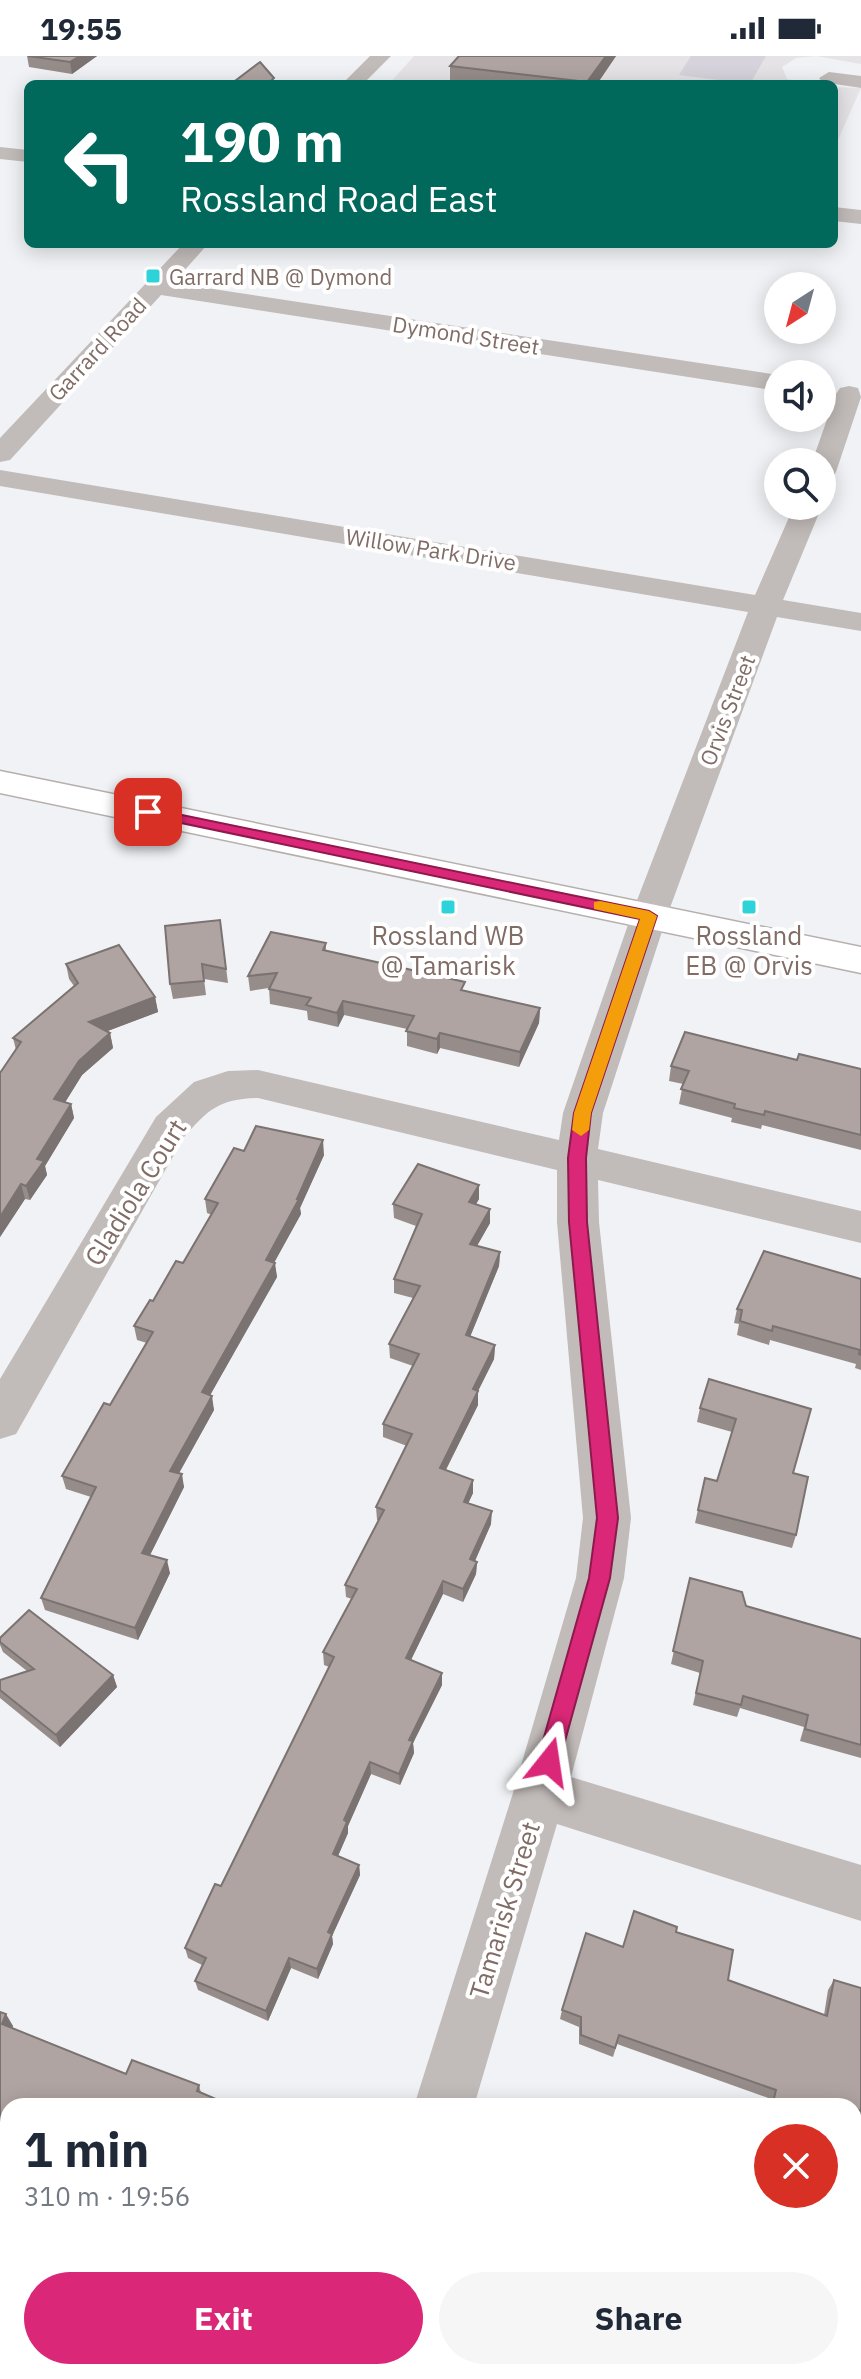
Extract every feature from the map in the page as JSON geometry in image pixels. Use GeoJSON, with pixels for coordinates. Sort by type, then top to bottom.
{"type":"FeatureCollection","features":[{"type":"Feature","properties":{"kind":"main road"},"geometry":{"type":"LineString","coordinates":[[0,782],[861,960]]}},
{"type":"Feature","properties":{"kind":"street"},"geometry":{"type":"LineString","coordinates":[[356,80],[381,56]]}},
{"type":"Feature","properties":{"kind":"street"},"geometry":{"type":"LineString","coordinates":[[829,78],[861,82]]}},
{"type":"Feature","properties":{"kind":"street"},"geometry":{"type":"LineString","coordinates":[[0,153],[24,156]]}},
{"type":"Feature","properties":{"kind":"street"},"geometry":{"type":"LineString","coordinates":[[838,214],[861,217]]}},
{"type":"Feature","properties":{"kind":"street","name":"Garrard Road"},"geometry":{"type":"LineString","coordinates":[[0,454],[192,248]]}},
{"type":"Feature","properties":{"kind":"street","name":"Dymond Street"},"geometry":{"type":"LineString","coordinates":[[154,287],[764,381]]}},
{"type":"Feature","properties":{"kind":"street"},"geometry":{"type":"LineString","coordinates":[[832,448],[855,395]]}},
{"type":"Feature","properties":{"kind":"street","name":"Willow Park Drive"},"geometry":{"type":"LineString","coordinates":[[0,478],[861,622]]}},
{"type":"Feature","properties":{"kind":"street","name":"Orvis Street"},"geometry":{"type":"LineString","coordinates":[[649,916],[766,605],[802,520]]}},
{"type":"Feature","properties":{"kind":"street","name":"Tamarisk Street"},"geometry":{"type":"LineString","coordinates":[[446,2098],[540,1793],[600,1578],[607,1518],[578,1222],[577,1158],[583,1113],[649,916]]}},
{"type":"Feature","properties":{"kind":"street","name":"Gladiola Court"},"geometry":{"type":"LineString","coordinates":[[0,1420],[170,1127],[195,1099],[223,1084],[258,1084],[861,1227]]}},
{"type":"Feature","properties":{"kind":"street"},"geometry":{"type":"LineString","coordinates":[[540,1793],[861,1893]]}},
{"type":"Feature","properties":{"kind":"shaded area"},"geometry":{"type":"Polygon","coordinates":[[[414,56],[816,56],[796,58],[782,67],[787,79],[792,80],[393,80],[414,56]]]}},
{"type":"Feature","properties":{"kind":"shaded area"},"geometry":{"type":"Polygon","coordinates":[[[691,56],[766,56],[752,80],[679,75],[691,56]]]}},
{"type":"Feature","properties":{"kind":"shaded area"},"geometry":{"type":"Polygon","coordinates":[[[816,56],[861,56],[861,64],[816,56]]]}},
{"type":"Feature","properties":{"kind":"shaded area"},"geometry":{"type":"Polygon","coordinates":[[[838,87],[861,88],[838,140],[838,87]]]}},
{"type":"Feature","properties":{"kind":"building"},"geometry":{"type":"Polygon","coordinates":[[[28,56],[80,56],[70,62],[28,56]]]}},
{"type":"Feature","properties":{"kind":"building"},"geometry":{"type":"Polygon","coordinates":[[[459,56],[606,56],[588,80],[450,66],[459,56]]]}},
{"type":"Feature","properties":{"kind":"building"},"geometry":{"type":"Polygon","coordinates":[[[260,62],[274,78],[272,80],[236,80],[260,62]]]}},
{"type":"Feature","properties":{"kind":"building"},"geometry":{"type":"Polygon","coordinates":[[[220,920],[226,969],[202,964],[204,981],[170,984],[165,926],[220,920]]]}},
{"type":"Feature","properties":{"kind":"building"},"geometry":{"type":"Polygon","coordinates":[[[271,932],[326,943],[323,950],[465,982],[461,990],[540,1008],[520,1052],[440,1033],[437,1039],[406,1031],[414,1016],[343,1001],[337,1013],[306,1005],[311,998],[269,989],[277,973],[248,976],[271,932]]]}},
{"type":"Feature","properties":{"kind":"building"},"geometry":{"type":"Polygon","coordinates":[[[119,945],[155,997],[89,1022],[110,1033],[79,1061],[54,1099],[71,1104],[37,1159],[44,1161],[26,1186],[21,1184],[0,1217],[0,1073],[21,1042],[13,1038],[78,983],[66,964],[119,945]]]}},
{"type":"Feature","properties":{"kind":"building"},"geometry":{"type":"Polygon","coordinates":[[[685,1032],[797,1060],[799,1054],[861,1069],[861,1135],[765,1111],[764,1115],[734,1108],[735,1104],[681,1089],[689,1071],[671,1066],[685,1032]]]}},
{"type":"Feature","properties":{"kind":"building"},"geometry":{"type":"Polygon","coordinates":[[[256,1126],[323,1140],[299,1199],[266,1260],[275,1263],[202,1392],[212,1396],[170,1471],[182,1474],[142,1553],[167,1560],[135,1628],[41,1598],[96,1487],[62,1476],[104,1403],[110,1405],[153,1332],[134,1326],[176,1261],[183,1263],[218,1203],[205,1199],[234,1148],[244,1151],[256,1126]]]}},
{"type":"Feature","properties":{"kind":"building"},"geometry":{"type":"Polygon","coordinates":[[[418,1164],[479,1185],[469,1202],[490,1209],[470,1244],[500,1252],[466,1335],[495,1345],[473,1389],[478,1391],[440,1468],[473,1480],[464,1502],[492,1511],[470,1559],[477,1562],[463,1589],[443,1581],[406,1658],[442,1673],[409,1740],[413,1741],[399,1774],[370,1762],[344,1820],[347,1822],[333,1854],[359,1865],[328,1932],[332,1934],[317,1969],[289,1958],[266,2011],[195,1981],[206,1958],[185,1948],[215,1884],[221,1886],[334,1657],[323,1652],[357,1589],[345,1585],[384,1510],[376,1507],[412,1434],[383,1424],[419,1354],[389,1344],[420,1286],[394,1279],[422,1214],[393,1204],[418,1164]]]}},
{"type":"Feature","properties":{"kind":"building"},"geometry":{"type":"Polygon","coordinates":[[[764,1251],[861,1279],[861,1355],[860,1350],[773,1326],[772,1331],[740,1321],[742,1310],[737,1309],[764,1251]]]}},
{"type":"Feature","properties":{"kind":"building"},"geometry":{"type":"Polygon","coordinates":[[[709,1379],[811,1409],[793,1473],[808,1477],[796,1535],[698,1510],[705,1478],[717,1481],[736,1419],[700,1408],[709,1379]]]}},
{"type":"Feature","properties":{"kind":"building"},"geometry":{"type":"Polygon","coordinates":[[[690,1578],[742,1592],[746,1606],[861,1639],[861,1745],[805,1729],[808,1715],[743,1696],[741,1705],[696,1693],[703,1661],[673,1651],[690,1578]]]}},
{"type":"Feature","properties":{"kind":"building"},"geometry":{"type":"Polygon","coordinates":[[[29,1610],[113,1675],[56,1735],[0,1690],[0,1680],[34,1669],[0,1642],[0,1638],[29,1610]]]}},
{"type":"Feature","properties":{"kind":"building"},"geometry":{"type":"Polygon","coordinates":[[[634,1911],[677,1927],[676,1932],[733,1950],[728,1980],[827,2016],[834,1980],[861,1988],[861,2098],[774,2098],[776,2090],[619,2035],[615,2048],[581,2035],[581,2017],[562,2010],[586,1933],[623,1947],[634,1911]]]}},
{"type":"Feature","properties":{"kind":"building"},"geometry":{"type":"Polygon","coordinates":[[[0,2012],[6,2014],[2,2024],[126,2074],[132,2060],[199,2085],[197,2091],[213,2098],[0,2098],[0,2012]]]}},
{"type":"Feature","properties":{"kind":"slow traffic"},"geometry":{"type":"LineString","coordinates":[[581,1130],[583,1113],[649,916],[600,906]]}},
{"type":"Feature","properties":{"kind":"place","name":"Garrard NB @ Dymond"},"geometry":{"type":"Point","coordinates":[153,276]}},
{"type":"Feature","properties":{"kind":"place","name":"Rossland WB @ Tamarisk"},"geometry":{"type":"Point","coordinates":[448,907]}},
{"type":"Feature","properties":{"kind":"place","name":"Rossland EB @ Orvis"},"geometry":{"type":"Point","coordinates":[749,907]}},
{"type":"Feature","properties":{"kind":"route"},"geometry":{"type":"LineString","coordinates":[[148,812],[649,916],[583,1113],[577,1158],[578,1222],[605,1470],[607,1518],[600,1578],[549,1762]]}}]}
